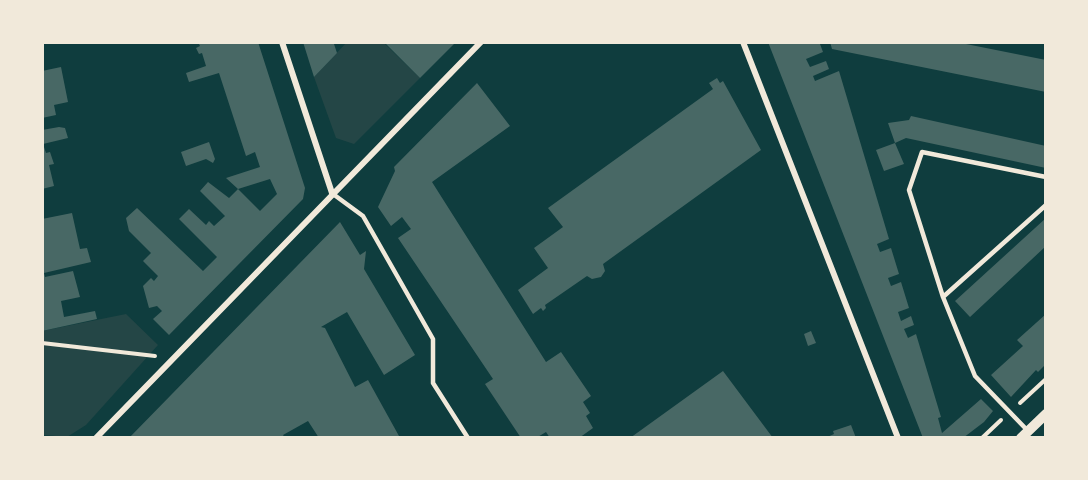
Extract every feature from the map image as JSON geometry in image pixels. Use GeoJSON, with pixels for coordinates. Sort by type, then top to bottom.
{"type":"FeatureCollection","features":[{"type":"Feature","properties":{"kind":"street"},"geometry":{"type":"LineString","coordinates":[[282,42],[332,193]]}},
{"type":"Feature","properties":{"kind":"street"},"geometry":{"type":"LineString","coordinates":[[96,438],[481,42]]}},
{"type":"Feature","properties":{"kind":"street"},"geometry":{"type":"LineString","coordinates":[[742,42],[898,438]]}},
{"type":"Feature","properties":{"kind":"street"},"geometry":{"type":"LineString","coordinates":[[1024,435],[1046,414]]}},
{"type":"Feature","properties":{"kind":"lane"},"geometry":{"type":"LineString","coordinates":[[1024,435],[975,376],[943,297],[909,190],[922,152],[1046,177]]}},
{"type":"Feature","properties":{"kind":"lane"},"geometry":{"type":"LineString","coordinates":[[332,193],[363,216],[433,339],[433,383],[468,438]]}},
{"type":"Feature","properties":{"kind":"lane"},"geometry":{"type":"LineString","coordinates":[[943,297],[1046,205]]}},
{"type":"Feature","properties":{"kind":"path"},"geometry":{"type":"LineString","coordinates":[[42,343],[146,354],[171,360]]}},
{"type":"Feature","properties":{"kind":"shaded area"},"geometry":{"type":"Polygon","coordinates":[[[347,42],[383,42],[420,78],[354,144],[336,138],[314,77],[347,42]]]}},
{"type":"Feature","properties":{"kind":"shaded area"},"geometry":{"type":"Polygon","coordinates":[[[126,314],[158,345],[86,425],[67,437],[44,435],[42,331],[126,314]]]}},
{"type":"Feature","properties":{"kind":"building"},"geometry":{"type":"Polygon","coordinates":[[[198,42],[258,42],[305,188],[303,199],[169,335],[153,319],[162,311],[157,306],[149,308],[143,286],[151,278],[154,281],[158,276],[143,261],[151,253],[129,231],[126,218],[137,208],[203,271],[217,257],[179,219],[189,209],[206,225],[209,221],[214,226],[225,216],[200,191],[208,182],[229,198],[238,189],[226,178],[260,167],[255,152],[246,156],[219,73],[189,82],[186,73],[206,66],[202,53],[199,54],[196,48],[200,46],[198,42]],[[270,179],[238,189],[260,211],[277,194],[270,179]]]}},
{"type":"Feature","properties":{"kind":"building"},"geometry":{"type":"Polygon","coordinates":[[[303,42],[338,42],[334,44],[337,53],[314,77],[303,42]]]}},
{"type":"Feature","properties":{"kind":"building"},"geometry":{"type":"Polygon","coordinates":[[[384,42],[456,42],[420,78],[384,42]]]}},
{"type":"Feature","properties":{"kind":"building"},"geometry":{"type":"Polygon","coordinates":[[[768,42],[826,42],[820,44],[823,52],[806,59],[810,67],[826,61],[829,69],[813,76],[815,81],[839,71],[889,239],[877,244],[880,252],[891,248],[899,274],[888,278],[891,286],[901,282],[909,308],[898,312],[901,321],[911,316],[914,325],[904,329],[908,338],[916,334],[941,417],[938,418],[942,433],[981,399],[993,411],[984,422],[963,438],[923,438],[768,42]]]}},
{"type":"Feature","properties":{"kind":"building"},"geometry":{"type":"Polygon","coordinates":[[[830,42],[956,42],[1046,60],[1046,92],[832,49],[830,42]]]}},
{"type":"Feature","properties":{"kind":"building"},"geometry":{"type":"Polygon","coordinates":[[[61,67],[68,102],[54,105],[56,115],[42,118],[42,71],[61,67]]]}},
{"type":"Feature","properties":{"kind":"building"},"geometry":{"type":"Polygon","coordinates":[[[717,78],[720,83],[723,81],[761,150],[603,264],[605,271],[601,277],[592,279],[587,276],[545,305],[546,308],[543,311],[541,308],[533,314],[518,290],[548,268],[534,248],[563,227],[548,208],[713,89],[709,83],[717,78]]]}},
{"type":"Feature","properties":{"kind":"building"},"geometry":{"type":"Polygon","coordinates":[[[477,83],[510,126],[432,182],[546,362],[561,352],[591,396],[583,402],[590,413],[586,416],[593,428],[579,438],[550,438],[546,432],[536,438],[521,438],[485,384],[493,379],[398,238],[411,229],[402,217],[391,226],[378,207],[395,171],[394,167],[477,83]]]}},
{"type":"Feature","properties":{"kind":"building"},"geometry":{"type":"Polygon","coordinates":[[[911,116],[1046,146],[1046,168],[906,138],[895,143],[888,123],[909,120],[911,116]]]}},
{"type":"Feature","properties":{"kind":"building"},"geometry":{"type":"Polygon","coordinates":[[[65,128],[68,138],[43,144],[46,153],[50,152],[54,164],[49,165],[54,186],[42,189],[42,130],[65,128]]]}},
{"type":"Feature","properties":{"kind":"building"},"geometry":{"type":"Polygon","coordinates":[[[209,142],[215,159],[213,163],[206,159],[186,166],[181,152],[209,142]]]}},
{"type":"Feature","properties":{"kind":"building"},"geometry":{"type":"Polygon","coordinates":[[[895,143],[904,164],[884,171],[876,150],[895,143]]]}},
{"type":"Feature","properties":{"kind":"building"},"geometry":{"type":"Polygon","coordinates":[[[72,213],[80,249],[87,248],[91,262],[44,273],[45,277],[73,271],[80,297],[61,301],[64,317],[95,311],[97,319],[42,331],[42,219],[72,213]]]}},
{"type":"Feature","properties":{"kind":"building"},"geometry":{"type":"Polygon","coordinates":[[[1046,218],[1046,246],[970,317],[955,301],[1046,218]]]}},
{"type":"Feature","properties":{"kind":"building"},"geometry":{"type":"Polygon","coordinates":[[[340,222],[360,255],[366,251],[364,269],[415,355],[384,375],[347,312],[321,327],[325,328],[355,387],[368,380],[399,436],[395,438],[319,438],[308,421],[283,435],[285,438],[129,438],[340,222]]]}},
{"type":"Feature","properties":{"kind":"building"},"geometry":{"type":"Polygon","coordinates":[[[1046,314],[1046,364],[1038,372],[1036,370],[1011,397],[991,375],[1023,346],[1017,340],[1046,314]]]}},
{"type":"Feature","properties":{"kind":"building"},"geometry":{"type":"Polygon","coordinates":[[[811,331],[816,343],[808,346],[804,334],[811,331]]]}},
{"type":"Feature","properties":{"kind":"building"},"geometry":{"type":"Polygon","coordinates":[[[723,371],[773,438],[630,438],[723,371]]]}},
{"type":"Feature","properties":{"kind":"building"},"geometry":{"type":"Polygon","coordinates":[[[851,425],[856,438],[825,438],[834,434],[833,431],[851,425]]]}}]}
